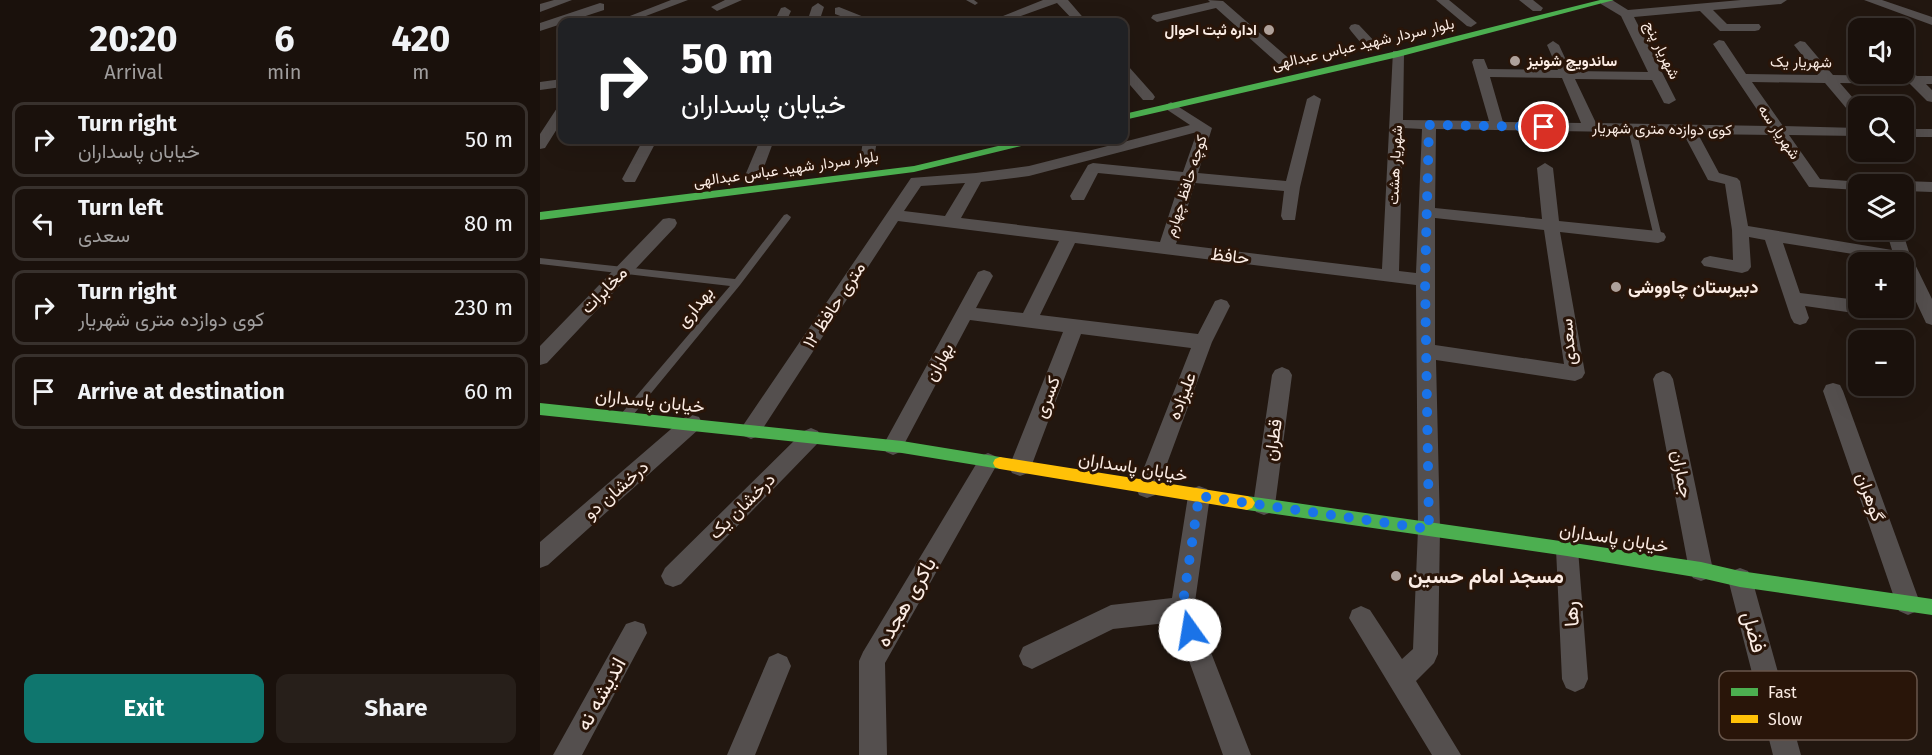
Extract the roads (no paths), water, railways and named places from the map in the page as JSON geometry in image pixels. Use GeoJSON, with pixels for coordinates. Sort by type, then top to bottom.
{"type":"FeatureCollection","features":[{"type":"Feature","properties":{"kind":"street"},"geometry":{"type":"LineString","coordinates":[[540,8],[566,0]]}},
{"type":"Feature","properties":{"kind":"street"},"geometry":{"type":"LineString","coordinates":[[585,18],[682,0]]}},
{"type":"Feature","properties":{"kind":"street"},"geometry":{"type":"LineString","coordinates":[[717,7],[736,0]]}},
{"type":"Feature","properties":{"kind":"street"},"geometry":{"type":"LineString","coordinates":[[1005,18],[1054,0]]}},
{"type":"Feature","properties":{"kind":"street"},"geometry":{"type":"LineString","coordinates":[[1061,0],[1077,18]]}},
{"type":"Feature","properties":{"kind":"street"},"geometry":{"type":"LineString","coordinates":[[1442,0],[1471,23]]}},
{"type":"Feature","properties":{"kind":"street","name":"بلوار سردار شهید عباس عبدالهی"},"geometry":{"type":"LineString","coordinates":[[1128,116],[1297,77],[1386,46],[1531,4],[1571,0]]}},
{"type":"Feature","properties":{"kind":"street","name":"شهریار پنج"},"geometry":{"type":"LineString","coordinates":[[1626,14],[1781,0]]}},
{"type":"Feature","properties":{"kind":"street"},"geometry":{"type":"LineString","coordinates":[[1870,0],[1932,21]]}},
{"type":"Feature","properties":{"kind":"street","name":"بلوار سردار شهید عباس عبدالهی"},"geometry":{"type":"LineString","coordinates":[[1350,50],[1386,46],[1608,1]]}},
{"type":"Feature","properties":{"kind":"street","name":"شهریار پنج"},"geometry":{"type":"LineString","coordinates":[[1608,1],[1626,14],[1669,100]]}},
{"type":"Feature","properties":{"kind":"street"},"geometry":{"type":"LineString","coordinates":[[1157,18],[1217,2],[1293,63],[1297,77]]}},
{"type":"Feature","properties":{"kind":"street"},"geometry":{"type":"LineString","coordinates":[[814,18],[818,7]]}},
{"type":"Feature","properties":{"kind":"street"},"geometry":{"type":"LineString","coordinates":[[1703,7],[1724,28],[1755,27]]}},
{"type":"Feature","properties":{"kind":"street"},"geometry":{"type":"LineString","coordinates":[[839,11],[856,18]]}},
{"type":"Feature","properties":{"kind":"street"},"geometry":{"type":"LineString","coordinates":[[540,27],[558,23]]}},
{"type":"Feature","properties":{"kind":"street"},"geometry":{"type":"LineString","coordinates":[[1355,28],[1386,46]]}},
{"type":"Feature","properties":{"kind":"street","name":"شهریار سه"},"geometry":{"type":"LineString","coordinates":[[1719,44],[1815,184],[1848,185]]}},
{"type":"Feature","properties":{"kind":"street"},"geometry":{"type":"LineString","coordinates":[[1553,45],[1591,128]]}},
{"type":"Feature","properties":{"kind":"street"},"geometry":{"type":"LineString","coordinates":[[1800,45],[1848,101]]}},
{"type":"Feature","properties":{"kind":"street","name":"شهریار هشت"},"geometry":{"type":"LineString","coordinates":[[1386,46],[1397,124],[1390,276]]}},
{"type":"Feature","properties":{"kind":"street","name":"بلوار سردار شهید عباس عبدالهی"},"geometry":{"type":"LineString","coordinates":[[1267,69],[1293,63]]}},
{"type":"Feature","properties":{"kind":"street"},"geometry":{"type":"LineString","coordinates":[[1497,126],[1481,68],[1567,75],[1655,76]]}},
{"type":"Feature","properties":{"kind":"street"},"geometry":{"type":"LineString","coordinates":[[1128,74],[1153,96]]}},
{"type":"Feature","properties":{"kind":"street","name":"شهریار یک"},"geometry":{"type":"LineString","coordinates":[[1914,75],[1932,80]]}},
{"type":"Feature","properties":{"kind":"street","name":"شهریار یک"},"geometry":{"type":"LineString","coordinates":[[1742,78],[1848,78]]}},
{"type":"Feature","properties":{"kind":"street"},"geometry":{"type":"LineString","coordinates":[[1914,79],[1932,98]]}},
{"type":"Feature","properties":{"kind":"street"},"geometry":{"type":"LineString","coordinates":[[540,86],[558,84]]}},
{"type":"Feature","properties":{"kind":"street"},"geometry":{"type":"LineString","coordinates":[[1128,102],[1153,96]]}},
{"type":"Feature","properties":{"kind":"street"},"geometry":{"type":"LineString","coordinates":[[1289,216],[1292,187],[1314,99]]}},
{"type":"Feature","properties":{"kind":"street","name":"کوچه حافظ چهارم"},"geometry":{"type":"LineString","coordinates":[[1166,249],[1205,129],[1171,106]]}},
{"type":"Feature","properties":{"kind":"street"},"geometry":{"type":"LineString","coordinates":[[540,145],[547,125],[558,115]]}},
{"type":"Feature","properties":{"kind":"street","name":"کوی دوازده متری شهریار"},"geometry":{"type":"LineString","coordinates":[[1397,124],[1848,132]]}},
{"type":"Feature","properties":{"kind":"street"},"geometry":{"type":"LineString","coordinates":[[1400,680],[1425,654],[1429,529],[1425,280],[1429,125]]}},
{"type":"Feature","properties":{"kind":"street"},"geometry":{"type":"LineString","coordinates":[[950,222],[976,178],[1029,171],[1201,126]]}},
{"type":"Feature","properties":{"kind":"street"},"geometry":{"type":"LineString","coordinates":[[1688,129],[1713,177],[1732,182],[1740,230],[1742,267],[1710,262]]}},
{"type":"Feature","properties":{"kind":"street"},"geometry":{"type":"LineString","coordinates":[[1914,133],[1932,133]]}},
{"type":"Feature","properties":{"kind":"street"},"geometry":{"type":"LineString","coordinates":[[630,179],[648,144]]}},
{"type":"Feature","properties":{"kind":"street"},"geometry":{"type":"LineString","coordinates":[[752,178],[765,144]]}},
{"type":"Feature","properties":{"kind":"street"},"geometry":{"type":"LineString","coordinates":[[868,162],[870,144]]}},
{"type":"Feature","properties":{"kind":"street","name":"بلوار سردار شهید عباس عبدالهی"},"geometry":{"type":"LineString","coordinates":[[540,216],[914,169],[1017,144]]}},
{"type":"Feature","properties":{"kind":"street","name":"بلوار سردار شهید عباس عبدالهی"},"geometry":{"type":"LineString","coordinates":[[540,203],[752,178],[898,157]]}},
{"type":"Feature","properties":{"kind":"street"},"geometry":{"type":"LineString","coordinates":[[1078,196],[1093,168],[1292,187]]}},
{"type":"Feature","properties":{"kind":"street","name":"سعدی"},"geometry":{"type":"LineString","coordinates":[[1426,351],[1575,373],[1551,225],[1545,168]]}},
{"type":"Feature","properties":{"kind":"street","name":"۱۲ متری حافظ"},"geometry":{"type":"LineString","coordinates":[[751,430],[916,181],[976,178]]}},
{"type":"Feature","properties":{"kind":"street"},"geometry":{"type":"LineString","coordinates":[[1914,186],[1932,187]]}},
{"type":"Feature","properties":{"kind":"street"},"geometry":{"type":"LineString","coordinates":[[1427,212],[1658,237]]}},
{"type":"Feature","properties":{"kind":"street","name":"حافظ"},"geometry":{"type":"LineString","coordinates":[[893,215],[1425,280]]}},
{"type":"Feature","properties":{"kind":"street","name":"مخابرات"},"geometry":{"type":"LineString","coordinates":[[540,358],[669,223]]}},
{"type":"Feature","properties":{"kind":"street"},"geometry":{"type":"LineString","coordinates":[[1740,230],[1867,252]]}},
{"type":"Feature","properties":{"kind":"street"},"geometry":{"type":"LineString","coordinates":[[1772,236],[1800,318]]}},
{"type":"Feature","properties":{"kind":"street"},"geometry":{"type":"LineString","coordinates":[[1028,322],[1069,237]]}},
{"type":"Feature","properties":{"kind":"street","name":"بهاران"},"geometry":{"type":"LineString","coordinates":[[893,446],[984,276]]}},
{"type":"Feature","properties":{"kind":"street"},"geometry":{"type":"LineString","coordinates":[[1914,281],[1932,318]]}},
{"type":"Feature","properties":{"kind":"street"},"geometry":{"type":"LineString","coordinates":[[1793,298],[1848,306]]}},
{"type":"Feature","properties":{"kind":"street","name":"علیزاده"},"geometry":{"type":"LineString","coordinates":[[1147,488],[1203,342],[1221,306]]}},
{"type":"Feature","properties":{"kind":"street"},"geometry":{"type":"LineString","coordinates":[[966,313],[1203,342]]}},
{"type":"Feature","properties":{"kind":"street","name":"کسری"},"geometry":{"type":"LineString","coordinates":[[1020,467],[1074,328]]}},
{"type":"Feature","properties":{"kind":"street","name":"قطران"},"geometry":{"type":"LineString","coordinates":[[1264,505],[1282,375]]}},
{"type":"Feature","properties":{"kind":"street","name":"جماران"},"geometry":{"type":"LineString","coordinates":[[1663,379],[1701,570]]}},
{"type":"Feature","properties":{"kind":"street","name":"گوهران"},"geometry":{"type":"LineString","coordinates":[[1833,391],[1924,611]]}},
{"type":"Feature","properties":{"kind":"street","name":"خیابان پاسداران"},"geometry":{"type":"LineString","coordinates":[[541,411],[692,423],[893,446],[1199,496],[1701,570],[1924,611]]}},
{"type":"Feature","properties":{"kind":"street","name":"درخشان دو"},"geometry":{"type":"LineString","coordinates":[[540,557],[692,423]]}},
{"type":"Feature","properties":{"kind":"street","name":"درخشان یک"},"geometry":{"type":"LineString","coordinates":[[673,576],[811,437]]}},
{"type":"Feature","properties":{"kind":"street","name":"باکری هجده"},"geometry":{"type":"LineString","coordinates":[[873,755],[872,661],[988,462]]}},
{"type":"Feature","properties":{"kind":"street"},"geometry":{"type":"LineString","coordinates":[[1199,496],[1182,609],[1237,755]]}},
{"type":"Feature","properties":{"kind":"street","name":"رها"},"geometry":{"type":"LineString","coordinates":[[1566,549],[1575,679]]}},
{"type":"Feature","properties":{"kind":"street","name":"فضل"},"geometry":{"type":"LineString","coordinates":[[1740,579],[1765,671]]}},
{"type":"Feature","properties":{"kind":"street"},"geometry":{"type":"LineString","coordinates":[[1032,656],[1111,617],[1182,609]]}},
{"type":"Feature","properties":{"kind":"street"},"geometry":{"type":"LineString","coordinates":[[1361,618],[1447,755]]}},
{"type":"Feature","properties":{"kind":"street","name":"اندیشه نه"},"geometry":{"type":"LineString","coordinates":[[567,755],[635,633]]}},
{"type":"Feature","properties":{"kind":"street"},"geometry":{"type":"LineString","coordinates":[[741,755],[778,666]]}},
{"type":"Feature","properties":{"kind":"street","name":"فضل"},"geometry":{"type":"LineString","coordinates":[[1783,740],[1787,755]]}},
{"type":"Feature","properties":{"kind":"lane"},"geometry":{"type":"LineString","coordinates":[[1632,129],[1658,237]]}},
{"type":"Feature","properties":{"kind":"lane","name":"بهداری"},"geometry":{"type":"LineString","coordinates":[[624,417],[737,282],[787,217]]}},
{"type":"Feature","properties":{"kind":"lane"},"geometry":{"type":"LineString","coordinates":[[540,261],[737,282]]}},
{"type":"Feature","properties":{"kind":"place","name":"اداره ثبت احوال"},"geometry":{"type":"Point","coordinates":[1269,30]}},
{"type":"Feature","properties":{"kind":"place","name":"ساندویچ شونیز"},"geometry":{"type":"Point","coordinates":[1515,61]}},
{"type":"Feature","properties":{"kind":"place","name":"دبیرستان چاووشی"},"geometry":{"type":"Point","coordinates":[1616,287]}},
{"type":"Feature","properties":{"kind":"place","name":"مسجد امام حسین"},"geometry":{"type":"Point","coordinates":[1396,576]}}]}
